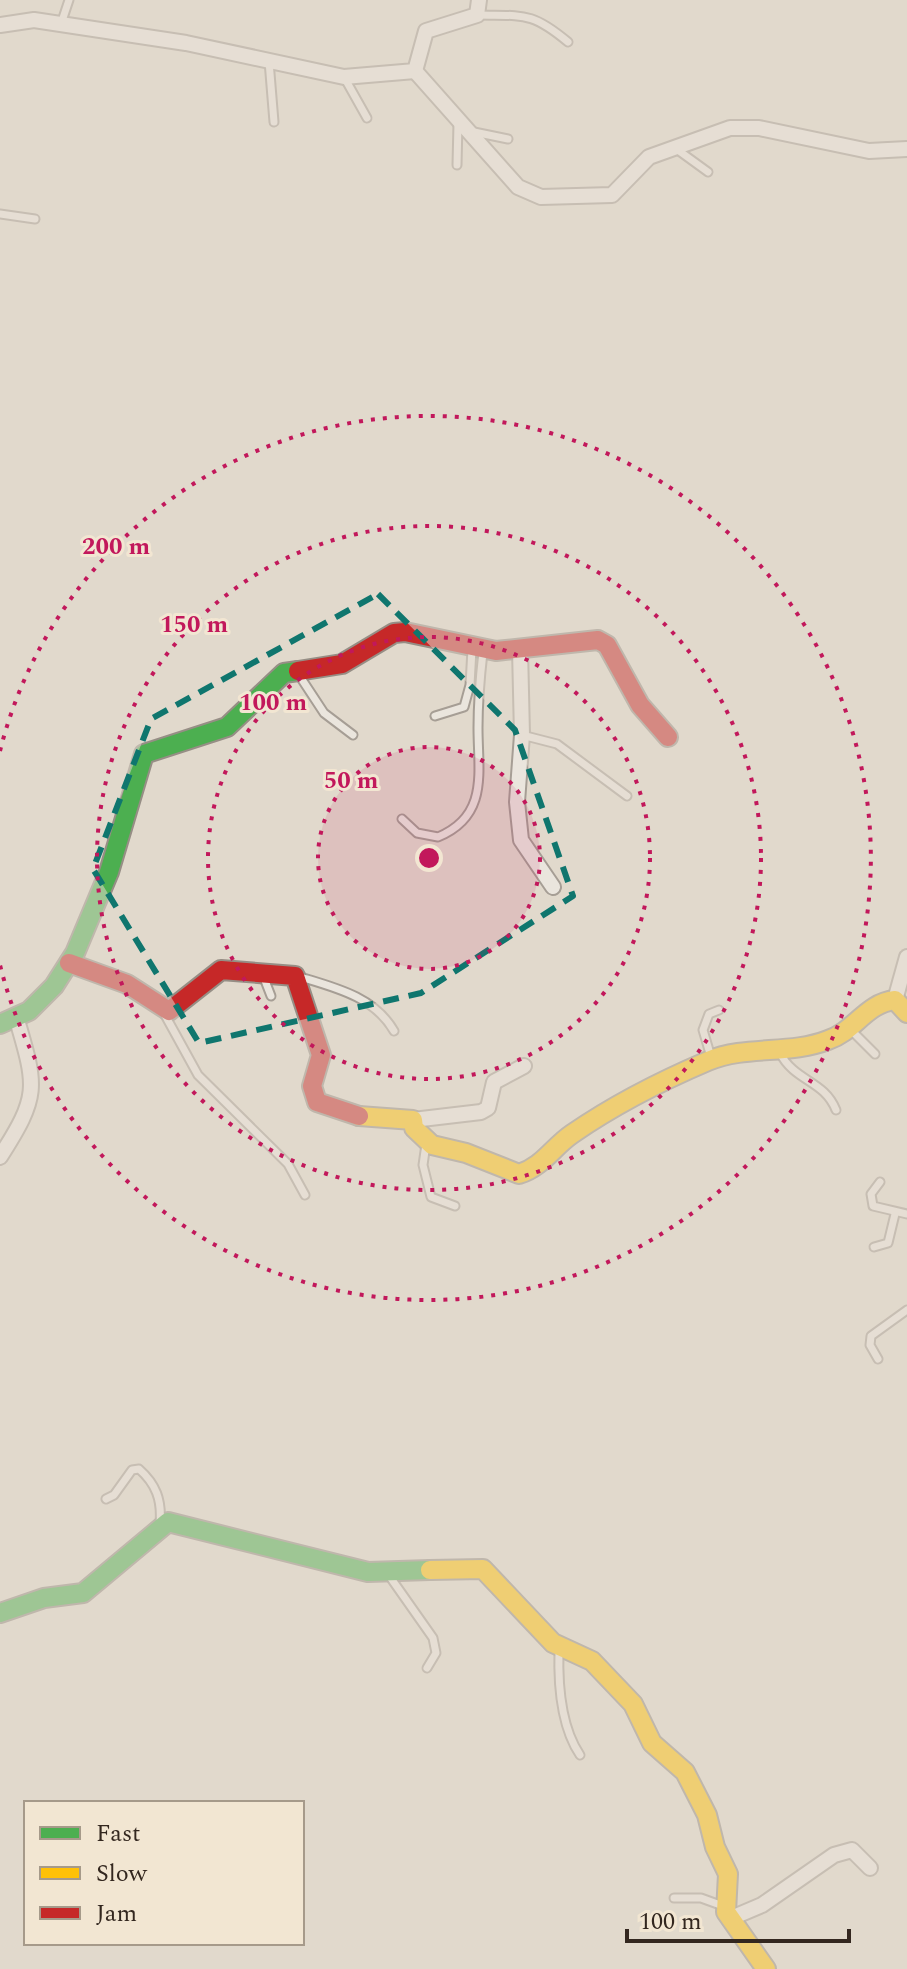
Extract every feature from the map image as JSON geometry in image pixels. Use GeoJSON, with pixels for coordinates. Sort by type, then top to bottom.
{"type":"FeatureCollection","features":[{"type":"Feature","properties":{"kind":"street"},"geometry":{"type":"LineString","coordinates":[[415,71],[426,31],[478,7]]}},
{"type":"Feature","properties":{"kind":"street"},"geometry":{"type":"LineString","coordinates":[[0,25],[34,20],[61,24],[186,43],[344,77],[415,71]]}},
{"type":"Feature","properties":{"kind":"street"},"geometry":{"type":"LineString","coordinates":[[415,71],[518,187],[541,197],[612,195],[639,164],[675,148],[744,127],[869,151],[907,149]]}},
{"type":"Feature","properties":{"kind":"street"},"geometry":{"type":"LineString","coordinates":[[0,1157],[31,1103],[31,1068],[9,1022],[30,1012],[69,963],[112,869],[144,754],[227,727],[274,679],[296,670],[342,664],[394,633],[419,634],[478,648],[520,649],[598,640],[607,645],[640,705],[668,737]]}},
{"type":"Feature","properties":{"kind":"street"},"geometry":{"type":"LineString","coordinates":[[520,649],[522,735],[517,772],[521,840],[553,887]]}},
{"type":"Feature","properties":{"kind":"street"},"geometry":{"type":"LineString","coordinates":[[413,1120],[414,1128],[426,1142],[466,1153],[509,1173],[529,1172],[578,1130],[711,1059],[778,1051],[833,1038],[849,1029],[873,1004],[901,1007],[907,957]]}},
{"type":"Feature","properties":{"kind":"street"},"geometry":{"type":"LineString","coordinates":[[69,963],[127,984],[163,1009],[175,1008],[221,970],[295,976],[321,1055],[312,1086],[317,1102],[356,1116],[413,1120],[475,1115],[488,1108],[494,1082],[524,1066]]}},
{"type":"Feature","properties":{"kind":"street"},"geometry":{"type":"LineString","coordinates":[[0,1613],[44,1598],[83,1593],[160,1525],[176,1522],[350,1568],[387,1572],[483,1569],[560,1648],[592,1661],[633,1704],[652,1743],[685,1772],[707,1815],[715,1847],[728,1874],[727,1913],[766,1969]]}},
{"type":"Feature","properties":{"kind":"street"},"geometry":{"type":"LineString","coordinates":[[727,1913],[762,1905],[834,1855],[852,1850],[870,1868]]}},
{"type":"Feature","properties":{"kind":"lane"},"geometry":{"type":"LineString","coordinates":[[61,24],[69,0]]}},
{"type":"Feature","properties":{"kind":"lane"},"geometry":{"type":"LineString","coordinates":[[478,7],[543,21],[568,42]]}},
{"type":"Feature","properties":{"kind":"lane"},"geometry":{"type":"LineString","coordinates":[[269,61],[274,122]]}},
{"type":"Feature","properties":{"kind":"lane"},"geometry":{"type":"LineString","coordinates":[[344,77],[367,118]]}},
{"type":"Feature","properties":{"kind":"lane"},"geometry":{"type":"LineString","coordinates":[[457,165],[463,126],[508,139]]}},
{"type":"Feature","properties":{"kind":"lane"},"geometry":{"type":"LineString","coordinates":[[675,148],[708,172]]}},
{"type":"Feature","properties":{"kind":"lane"},"geometry":{"type":"LineString","coordinates":[[0,214],[35,219]]}},
{"type":"Feature","properties":{"kind":"lane"},"geometry":{"type":"LineString","coordinates":[[435,716],[464,707],[478,648]]}},
{"type":"Feature","properties":{"kind":"lane"},"geometry":{"type":"LineString","coordinates":[[402,819],[417,833],[438,837],[462,822],[476,798],[482,772],[478,648]]}},
{"type":"Feature","properties":{"kind":"lane"},"geometry":{"type":"LineString","coordinates":[[296,670],[324,713],[353,735]]}},
{"type":"Feature","properties":{"kind":"lane"},"geometry":{"type":"LineString","coordinates":[[522,735],[557,744],[627,796]]}},
{"type":"Feature","properties":{"kind":"lane"},"geometry":{"type":"LineString","coordinates":[[261,973],[271,996]]}},
{"type":"Feature","properties":{"kind":"lane"},"geometry":{"type":"LineString","coordinates":[[295,976],[345,990],[371,1006],[394,1031]]}},
{"type":"Feature","properties":{"kind":"lane"},"geometry":{"type":"LineString","coordinates":[[163,1009],[198,1075],[288,1164],[305,1195]]}},
{"type":"Feature","properties":{"kind":"lane"},"geometry":{"type":"LineString","coordinates":[[711,1059],[703,1030],[709,1014],[719,1010]]}},
{"type":"Feature","properties":{"kind":"lane"},"geometry":{"type":"LineString","coordinates":[[849,1029],[875,1054]]}},
{"type":"Feature","properties":{"kind":"lane"},"geometry":{"type":"LineString","coordinates":[[778,1051],[786,1065],[803,1080],[823,1088],[836,1110]]}},
{"type":"Feature","properties":{"kind":"lane"},"geometry":{"type":"LineString","coordinates":[[426,1142],[423,1165],[431,1197],[455,1206]]}},
{"type":"Feature","properties":{"kind":"lane"},"geometry":{"type":"LineString","coordinates":[[880,1182],[871,1194],[873,1206],[895,1214],[907,1214]]}},
{"type":"Feature","properties":{"kind":"lane"},"geometry":{"type":"LineString","coordinates":[[874,1247],[888,1243],[895,1214]]}},
{"type":"Feature","properties":{"kind":"lane"},"geometry":{"type":"LineString","coordinates":[[878,1359],[870,1345],[871,1336],[907,1310]]}},
{"type":"Feature","properties":{"kind":"lane"},"geometry":{"type":"LineString","coordinates":[[106,1499],[114,1495],[132,1470],[139,1469],[154,1484],[161,1508],[160,1525]]}},
{"type":"Feature","properties":{"kind":"lane"},"geometry":{"type":"LineString","coordinates":[[387,1572],[433,1638],[436,1653],[427,1668]]}},
{"type":"Feature","properties":{"kind":"lane"},"geometry":{"type":"LineString","coordinates":[[560,1648],[558,1683],[573,1745],[580,1755]]}},
{"type":"Feature","properties":{"kind":"lane"},"geometry":{"type":"LineString","coordinates":[[674,1898],[701,1898],[727,1913]]}},
{"type":"Feature","properties":{"kind":"highlighted area"},"geometry":{"type":"Polygon","coordinates":[[[378,594],[515,730],[573,896],[421,993],[199,1043],[93,869],[151,719],[378,594]]]}},
{"type":"Feature","properties":{"kind":"traffic: fast"},"geometry":{"type":"LineString","coordinates":[[0,1024],[29,1011],[54,986],[75,953],[109,872],[144,754],[227,727],[284,673],[298,671]]}},
{"type":"Feature","properties":{"kind":"traffic: fast"},"geometry":{"type":"LineString","coordinates":[[0,1613],[44,1598],[83,1593],[168,1522],[368,1572],[430,1570]]}},
{"type":"Feature","properties":{"kind":"traffic: slow"},"geometry":{"type":"LineString","coordinates":[[359,1116],[413,1120],[414,1128],[432,1145],[466,1153],[519,1174],[534,1167],[565,1139],[604,1113],[708,1061],[737,1053],[813,1045],[837,1036],[885,1002],[895,1000],[907,1013]]}},
{"type":"Feature","properties":{"kind":"traffic: slow"},"geometry":{"type":"LineString","coordinates":[[430,1570],[483,1569],[553,1643],[592,1661],[633,1704],[652,1743],[685,1772],[707,1815],[715,1847],[728,1874],[726,1912],[766,1969]]}},
{"type":"Feature","properties":{"kind":"traffic: jam"},"geometry":{"type":"LineString","coordinates":[[298,671],[342,664],[394,633],[405,632],[496,651],[598,640],[607,645],[640,705],[668,737]]}},
{"type":"Feature","properties":{"kind":"traffic: jam"},"geometry":{"type":"LineString","coordinates":[[69,963],[127,984],[169,1011],[221,970],[295,976],[321,1055],[312,1086],[317,1102],[359,1116]]}}]}
